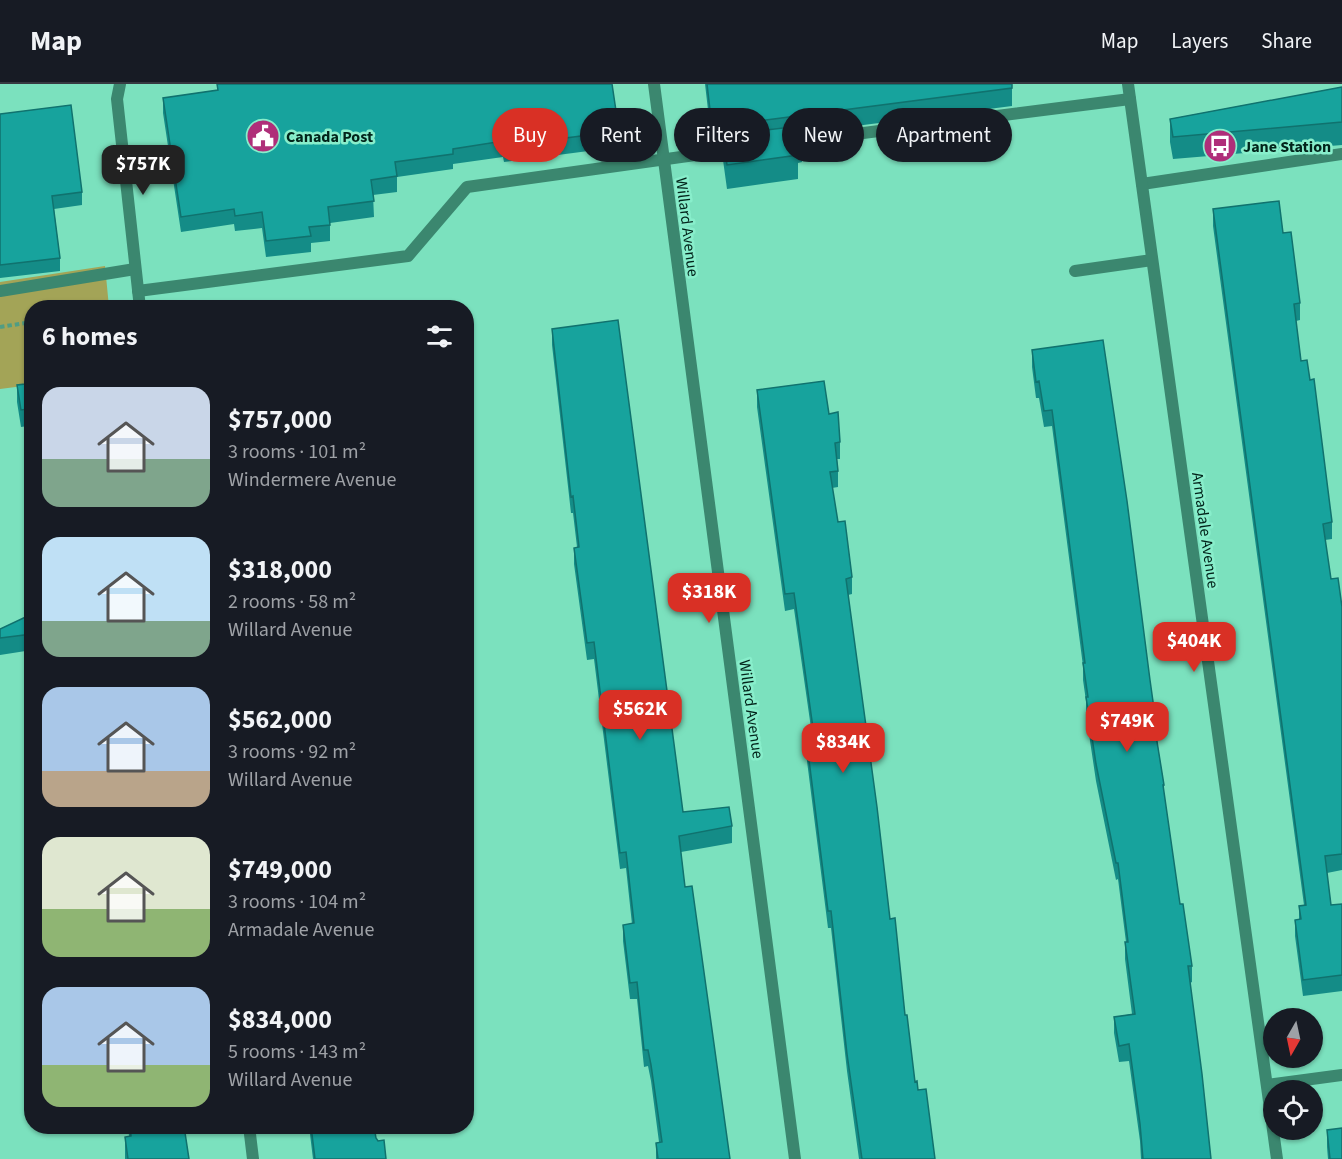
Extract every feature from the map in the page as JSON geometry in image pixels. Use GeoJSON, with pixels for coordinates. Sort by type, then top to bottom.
{"type":"FeatureCollection","features":[{"type":"Feature","properties":{"kind":"street"},"geometry":{"type":"LineString","coordinates":[[120,84],[117,99],[139,300]]}},
{"type":"Feature","properties":{"kind":"street","name":"Willard Avenue"},"geometry":{"type":"LineString","coordinates":[[654,84],[795,1159]]}},
{"type":"Feature","properties":{"kind":"street","name":"Armadale Avenue"},"geometry":{"type":"LineString","coordinates":[[1128,84],[1266,1080]]}},
{"type":"Feature","properties":{"kind":"street"},"geometry":{"type":"LineString","coordinates":[[772,145],[1130,99]]}},
{"type":"Feature","properties":{"kind":"street"},"geometry":{"type":"LineString","coordinates":[[1142,184],[1342,154]]}},
{"type":"Feature","properties":{"kind":"street"},"geometry":{"type":"LineString","coordinates":[[138,291],[408,256],[466,187],[674,158]]}},
{"type":"Feature","properties":{"kind":"street"},"geometry":{"type":"LineString","coordinates":[[1075,271],[1152,260]]}},
{"type":"Feature","properties":{"kind":"street"},"geometry":{"type":"LineString","coordinates":[[0,291],[135,269]]}},
{"type":"Feature","properties":{"kind":"street"},"geometry":{"type":"LineString","coordinates":[[1304,1080],[1342,1075]]}},
{"type":"Feature","properties":{"kind":"street"},"geometry":{"type":"LineString","coordinates":[[250,1134],[253,1159]]}},
{"type":"Feature","properties":{"kind":"street","name":"Armadale Avenue"},"geometry":{"type":"LineString","coordinates":[[1274,1140],[1277,1159]]}},
{"type":"Feature","properties":{"kind":"path"},"geometry":{"type":"LineString","coordinates":[[0,327],[24,323]]}},
{"type":"Feature","properties":{"kind":"shaded area"},"geometry":{"type":"Polygon","coordinates":[[[105,266],[108,300],[24,300],[24,386],[0,389],[0,282],[105,266]]]}},
{"type":"Feature","properties":{"kind":"building"},"geometry":{"type":"Polygon","coordinates":[[[217,84],[612,84],[616,108],[580,108],[580,136],[568,138],[568,108],[492,108],[492,143],[453,149],[453,154],[395,162],[397,176],[371,180],[374,201],[328,207],[330,225],[309,227],[311,236],[266,241],[262,212],[235,216],[234,209],[181,217],[163,98],[218,90],[217,84]]]}},
{"type":"Feature","properties":{"kind":"building"},"geometry":{"type":"Polygon","coordinates":[[[707,84],[1012,84],[1012,88],[858,108],[782,108],[782,118],[770,119],[770,108],[710,108],[707,84]]]}},
{"type":"Feature","properties":{"kind":"building"},"geometry":{"type":"Polygon","coordinates":[[[1342,87],[1342,122],[1173,137],[1170,119],[1342,87]]]}},
{"type":"Feature","properties":{"kind":"building"},"geometry":{"type":"Polygon","coordinates":[[[71,105],[82,192],[52,196],[60,258],[0,265],[0,114],[71,105]]]}},
{"type":"Feature","properties":{"kind":"building"},"geometry":{"type":"Polygon","coordinates":[[[782,128],[782,157],[770,159],[770,130],[782,128]]]}},
{"type":"Feature","properties":{"kind":"building"},"geometry":{"type":"Polygon","coordinates":[[[727,162],[748,162],[727,165],[727,162]]]}},
{"type":"Feature","properties":{"kind":"building"},"geometry":{"type":"Polygon","coordinates":[[[1279,201],[1283,233],[1291,232],[1300,303],[1294,304],[1301,361],[1307,360],[1310,380],[1314,379],[1332,522],[1323,524],[1331,579],[1338,578],[1342,607],[1342,854],[1325,856],[1331,905],[1342,904],[1342,975],[1303,980],[1295,920],[1301,919],[1299,906],[1306,905],[1213,209],[1279,201]]]}},
{"type":"Feature","properties":{"kind":"building"},"geometry":{"type":"Polygon","coordinates":[[[618,320],[683,812],[729,807],[732,826],[679,836],[685,887],[692,886],[730,1159],[658,1159],[656,1143],[662,1142],[651,1065],[648,1050],[644,1050],[637,982],[630,983],[623,925],[634,923],[626,852],[620,853],[594,642],[587,643],[574,548],[579,547],[552,329],[618,320]]]}},
{"type":"Feature","properties":{"kind":"building"},"geometry":{"type":"Polygon","coordinates":[[[1103,340],[1127,501],[1156,723],[1154,723],[1180,904],[1183,904],[1192,966],[1188,966],[1211,1159],[1143,1159],[1129,1044],[1119,1046],[1114,1017],[1135,1014],[1125,942],[1128,942],[1118,863],[1116,863],[1096,764],[1086,697],[1088,697],[1083,663],[1085,663],[1052,410],[1044,411],[1039,381],[1036,382],[1032,350],[1103,340]]]}},
{"type":"Feature","properties":{"kind":"building"},"geometry":{"type":"Polygon","coordinates":[[[824,381],[829,414],[838,412],[840,442],[835,443],[838,471],[830,472],[838,522],[845,521],[852,577],[846,579],[890,919],[895,918],[905,1015],[907,1015],[915,1082],[917,1081],[918,1090],[926,1089],[935,1159],[862,1159],[847,1054],[831,911],[828,911],[806,736],[814,735],[794,593],[785,594],[757,390],[824,381]]]}},
{"type":"Feature","properties":{"kind":"building"},"geometry":{"type":"Polygon","coordinates":[[[24,384],[24,410],[21,410],[17,385],[24,384]]]}},
{"type":"Feature","properties":{"kind":"building"},"geometry":{"type":"Polygon","coordinates":[[[24,618],[24,635],[0,638],[0,629],[24,618]]]}},
{"type":"Feature","properties":{"kind":"building"},"geometry":{"type":"Polygon","coordinates":[[[1342,1128],[1342,1159],[1330,1159],[1327,1130],[1342,1128]]]}},
{"type":"Feature","properties":{"kind":"building"},"geometry":{"type":"Polygon","coordinates":[[[131,1134],[185,1134],[189,1159],[128,1159],[125,1137],[131,1136],[131,1134]]]}},
{"type":"Feature","properties":{"kind":"building"},"geometry":{"type":"Polygon","coordinates":[[[312,1134],[375,1134],[378,1141],[384,1140],[386,1159],[315,1159],[312,1134]]]}},
{"type":"Feature","properties":{"kind":"place","name":"Canada Post"},"geometry":{"type":"Point","coordinates":[263,136]}},
{"type":"Feature","properties":{"kind":"place","name":"Jane Station"},"geometry":{"type":"Point","coordinates":[1220,146]}}]}
